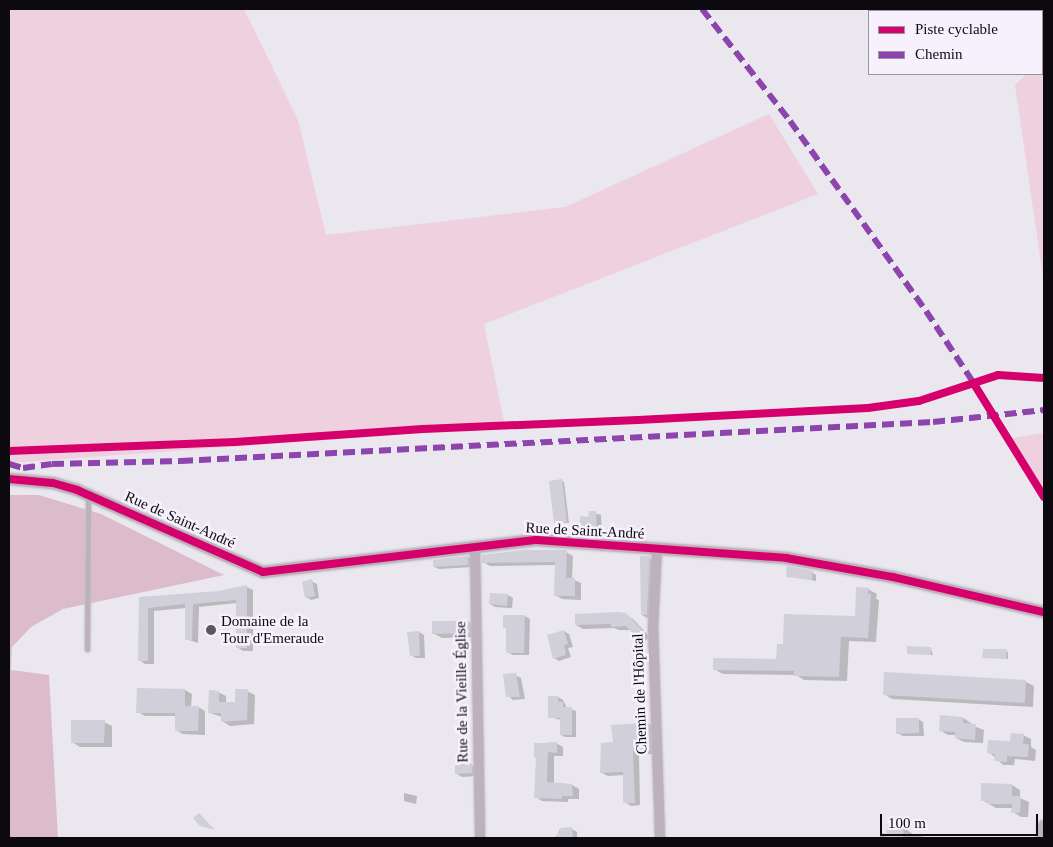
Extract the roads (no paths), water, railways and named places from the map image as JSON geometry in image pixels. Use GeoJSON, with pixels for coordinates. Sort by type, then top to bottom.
{"type":"FeatureCollection","features":[{"type":"Feature","properties":{"kind":"street","name":"Rue de Saint-André"},"geometry":{"type":"LineString","coordinates":[[9,479],[52,483],[83,492],[263,572],[537,540],[786,558],[893,577],[1044,612]]}},
{"type":"Feature","properties":{"kind":"street","name":"Rue de la Vieille Église"},"geometry":{"type":"LineString","coordinates":[[475,546],[480,838]]}},
{"type":"Feature","properties":{"kind":"street","name":"Chemin de l'Hôpital"},"geometry":{"type":"LineString","coordinates":[[657,548],[653,626],[660,838]]}},
{"type":"Feature","properties":{"kind":"street"},"geometry":{"type":"LineString","coordinates":[[1042,838],[1044,826]]}},
{"type":"Feature","properties":{"kind":"lane"},"geometry":{"type":"LineString","coordinates":[[83,492],[87,649]]}},
{"type":"Feature","properties":{"kind":"place","name":"Domaine de la Tour d'Emeraude"},"geometry":{"type":"Point","coordinates":[211,630]}}]}
